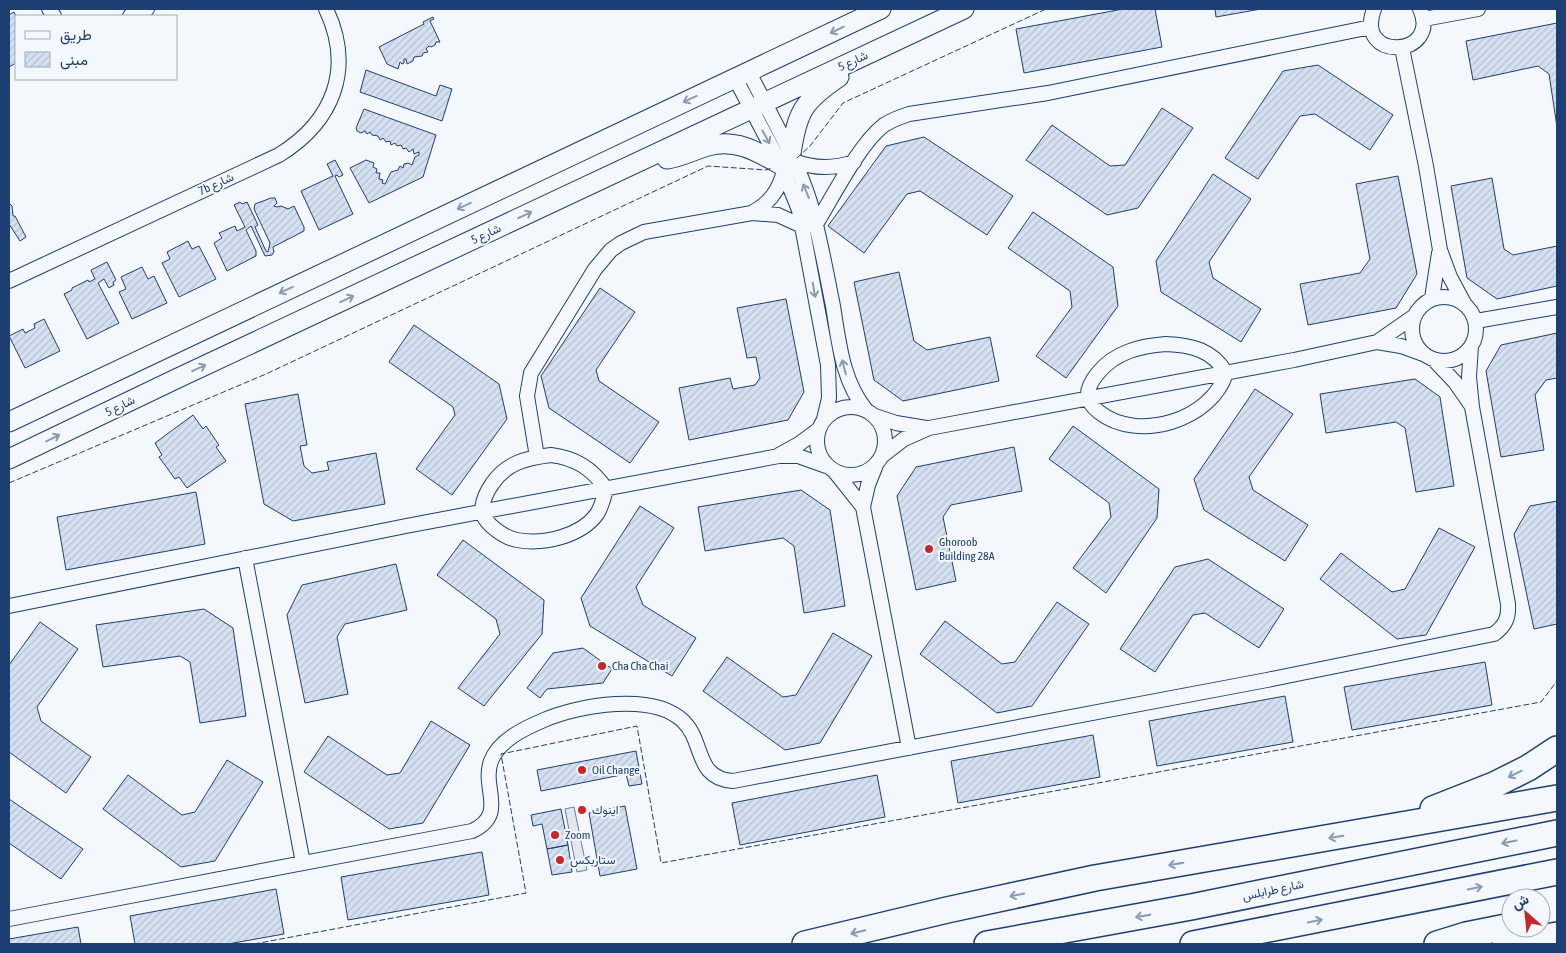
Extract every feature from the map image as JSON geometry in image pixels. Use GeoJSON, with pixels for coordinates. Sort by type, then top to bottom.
{"type":"FeatureCollection","features":[{"type":"Feature","properties":{"kind":"highway"},"geometry":{"type":"LineString","coordinates":[[1384,829],[1494,785],[1528,768],[1557,750]]}},
{"type":"Feature","properties":{"kind":"highway"},"geometry":{"type":"LineString","coordinates":[[805,944],[947,910],[1095,878],[1557,798]]}},
{"type":"Feature","properties":{"kind":"highway","name":"شارع طرابلس"},"geometry":{"type":"LineString","coordinates":[[987,944],[1191,907],[1557,833]]}},
{"type":"Feature","properties":{"kind":"highway"},"geometry":{"type":"LineString","coordinates":[[1194,944],[1557,872]]}},
{"type":"Feature","properties":{"kind":"highway"},"geometry":{"type":"LineString","coordinates":[[1437,944],[1466,935],[1501,928]]}},
{"type":"Feature","properties":{"kind":"highway"},"geometry":{"type":"LineString","coordinates":[[1505,944],[1557,935]]}},
{"type":"Feature","properties":{"kind":"street"},"geometry":{"type":"LineString","coordinates":[[132,15],[147,9]]}},
{"type":"Feature","properties":{"kind":"street"},"geometry":{"type":"LineString","coordinates":[[9,422],[881,9]]}},
{"type":"Feature","properties":{"kind":"street","name":"شارع 5"},"geometry":{"type":"LineString","coordinates":[[9,459],[964,9]]}},
{"type":"Feature","properties":{"kind":"street"},"geometry":{"type":"LineString","coordinates":[[1374,9],[1370,17],[1374,37],[1382,44],[1392,48],[1402,48],[1411,45],[1418,38],[1423,29],[1422,14],[1478,9]]}},
{"type":"Feature","properties":{"kind":"street","name":"7b شارع"},"geometry":{"type":"LineString","coordinates":[[9,281],[280,155],[296,144],[311,131],[323,115],[332,97],[337,78],[339,58],[337,39],[329,14]]}},
{"type":"Feature","properties":{"kind":"street"},"geometry":{"type":"LineString","coordinates":[[909,748],[863,507],[868,486],[885,446],[885,435],[881,425],[853,392],[845,372],[809,225],[876,133],[891,121],[909,114],[1058,91],[1371,27]]}},
{"type":"Feature","properties":{"kind":"street"},"geometry":{"type":"LineString","coordinates":[[752,213],[767,203],[778,188],[787,163],[798,118],[813,95],[881,48]]}},
{"type":"Feature","properties":{"kind":"street"},"geometry":{"type":"LineString","coordinates":[[10,609],[245,558],[482,511],[779,456],[798,456],[843,475],[861,474],[904,439],[929,428],[1226,373],[1377,342],[1400,346],[1444,361],[1455,359],[1464,354],[1471,346],[1475,338],[1476,321],[1450,277],[1440,250],[1426,166],[1402,48]]}},
{"type":"Feature","properties":{"kind":"street"},"geometry":{"type":"LineString","coordinates":[[742,75],[787,163],[810,200],[809,225],[828,365],[829,398],[821,425],[817,449],[820,458],[863,507]]}},
{"type":"Feature","properties":{"kind":"street"},"geometry":{"type":"LineString","coordinates":[[650,157],[670,158],[709,146],[730,144],[748,148],[787,163],[823,168],[854,162]]}},
{"type":"Feature","properties":{"kind":"street"},"geometry":{"type":"LineString","coordinates":[[537,457],[527,396],[531,373],[603,259],[621,242],[644,232],[752,213],[778,214],[809,225]]}},
{"type":"Feature","properties":{"kind":"street"},"geometry":{"type":"LineString","coordinates":[[1432,298],[1440,250]]}},
{"type":"Feature","properties":{"kind":"street"},"geometry":{"type":"LineString","coordinates":[[1464,302],[1448,296],[1432,298],[1418,309],[1413,317],[1411,327],[1412,337],[1416,346],[1455,382],[1472,407]]}},
{"type":"Feature","properties":{"kind":"street"},"geometry":{"type":"LineString","coordinates":[[1476,321],[1557,307]]}},
{"type":"Feature","properties":{"kind":"street"},"geometry":{"type":"LineString","coordinates":[[1377,342],[1413,317]]}},
{"type":"Feature","properties":{"kind":"street"},"geometry":{"type":"LineString","coordinates":[[1166,344],[1193,346],[1213,356],[1226,373],[1223,383],[1217,392],[1200,409],[1175,421],[1163,424],[1138,425],[1114,421],[1094,408],[1088,398],[1089,387],[1102,367],[1123,353],[1150,346],[1166,344]]}},
{"type":"Feature","properties":{"kind":"street"},"geometry":{"type":"LineString","coordinates":[[9,920],[464,833],[480,827],[486,822],[492,807],[489,770],[496,752],[510,739],[526,729],[560,713],[597,705],[635,705],[670,712],[689,728],[707,769],[718,778],[733,781],[1275,678],[1494,634],[1506,622],[1508,604],[1472,407],[1469,377],[1471,346]]}},
{"type":"Feature","properties":{"kind":"street"},"geometry":{"type":"LineString","coordinates":[[779,456],[799,444],[821,425],[831,413],[848,407],[896,423],[929,428]]}},
{"type":"Feature","properties":{"kind":"street"},"geometry":{"type":"LineString","coordinates":[[551,455],[577,461],[589,468],[606,489],[604,501],[598,513],[589,522],[579,530],[554,538],[528,541],[506,536],[488,522],[482,511],[489,488],[504,470],[520,461],[537,457],[551,455]]}},
{"type":"Feature","properties":{"kind":"street"},"geometry":{"type":"LineString","coordinates":[[245,558],[304,863]]}},
{"type":"Feature","properties":{"kind":"shaded area"},"geometry":{"type":"Polygon","coordinates":[[[574,807],[587,870],[577,872],[565,809],[574,807]]]}},
{"type":"Feature","properties":{"kind":"building"},"geometry":{"type":"Polygon","coordinates":[[[1123,9],[1155,9],[1162,47],[1024,73],[1016,29],[1123,9]]]}},
{"type":"Feature","properties":{"kind":"building"},"geometry":{"type":"Polygon","coordinates":[[[1215,9],[1261,9],[1216,17],[1215,9]]]}},
{"type":"Feature","properties":{"kind":"building"},"geometry":{"type":"Polygon","coordinates":[[[14,12],[15,15],[15,64],[9,67],[9,15],[14,12]]]}},
{"type":"Feature","properties":{"kind":"building"},"geometry":{"type":"Polygon","coordinates":[[[433,17],[434,19],[430,21],[440,42],[436,42],[431,47],[429,46],[426,49],[428,52],[423,53],[422,56],[414,57],[413,61],[407,64],[406,59],[404,59],[404,63],[400,62],[398,69],[387,64],[379,47],[424,24],[423,22],[433,17]]]}},
{"type":"Feature","properties":{"kind":"building"},"geometry":{"type":"Polygon","coordinates":[[[1557,23],[1557,127],[1549,74],[1538,66],[1473,80],[1466,41],[1557,23]]]}},
{"type":"Feature","properties":{"kind":"building"},"geometry":{"type":"Polygon","coordinates":[[[1318,65],[1393,115],[1370,150],[1315,114],[1300,116],[1258,179],[1225,158],[1283,71],[1318,65]]]}},
{"type":"Feature","properties":{"kind":"building"},"geometry":{"type":"Polygon","coordinates":[[[366,70],[436,96],[440,85],[452,89],[442,121],[360,92],[366,70]]]}},
{"type":"Feature","properties":{"kind":"building"},"geometry":{"type":"Polygon","coordinates":[[[1162,108],[1193,128],[1138,208],[1107,215],[1026,160],[1052,125],[1110,166],[1125,165],[1162,108]]]}},
{"type":"Feature","properties":{"kind":"building"},"geometry":{"type":"Polygon","coordinates":[[[364,109],[436,135],[423,177],[369,203],[350,168],[366,160],[374,163],[373,167],[377,169],[376,173],[380,173],[379,179],[383,180],[382,183],[385,184],[391,172],[398,170],[400,166],[403,168],[404,164],[412,165],[419,152],[414,154],[413,149],[409,152],[406,148],[403,149],[401,145],[397,146],[395,143],[391,145],[390,141],[386,142],[383,138],[380,140],[378,136],[372,135],[370,132],[367,134],[365,131],[361,133],[357,131],[356,128],[364,109]]]}},
{"type":"Feature","properties":{"kind":"building"},"geometry":{"type":"Polygon","coordinates":[[[924,137],[1013,196],[987,235],[920,191],[907,194],[864,253],[828,226],[886,146],[924,137]]]}},
{"type":"Feature","properties":{"kind":"building"},"geometry":{"type":"Polygon","coordinates":[[[335,160],[343,175],[335,176],[353,214],[319,230],[301,191],[333,176],[327,164],[335,160]]]}},
{"type":"Feature","properties":{"kind":"building"},"geometry":{"type":"Polygon","coordinates":[[[1213,174],[1251,199],[1209,262],[1213,278],[1261,309],[1241,342],[1161,292],[1156,261],[1213,174]]]}},
{"type":"Feature","properties":{"kind":"building"},"geometry":{"type":"Polygon","coordinates":[[[1398,176],[1417,274],[1396,308],[1308,325],[1300,284],[1360,273],[1370,259],[1356,184],[1398,176]]]}},
{"type":"Feature","properties":{"kind":"building"},"geometry":{"type":"Polygon","coordinates":[[[1492,178],[1504,249],[1513,255],[1557,246],[1557,286],[1497,299],[1467,278],[1451,186],[1492,178]]]}},
{"type":"Feature","properties":{"kind":"building"},"geometry":{"type":"Polygon","coordinates":[[[275,198],[277,203],[274,206],[288,209],[294,206],[304,231],[273,247],[274,252],[272,255],[265,256],[251,226],[246,230],[256,251],[256,256],[227,271],[214,243],[222,238],[219,233],[235,226],[237,231],[245,227],[234,205],[240,202],[242,204],[247,202],[258,225],[255,227],[268,252],[270,243],[254,209],[255,204],[275,198]]]}},
{"type":"Feature","properties":{"kind":"building"},"geometry":{"type":"Polygon","coordinates":[[[9,203],[12,206],[13,216],[15,216],[26,237],[20,241],[9,224],[9,203]]]}},
{"type":"Feature","properties":{"kind":"building"},"geometry":{"type":"Polygon","coordinates":[[[1033,212],[1113,267],[1118,306],[1066,378],[1036,356],[1072,307],[1070,291],[1008,248],[1033,212]]]}},
{"type":"Feature","properties":{"kind":"building"},"geometry":{"type":"Polygon","coordinates":[[[188,241],[192,249],[199,246],[216,279],[179,297],[162,263],[170,259],[167,252],[188,241]]]}},
{"type":"Feature","properties":{"kind":"building"},"geometry":{"type":"Polygon","coordinates":[[[107,262],[116,280],[113,282],[114,285],[109,288],[104,279],[98,283],[119,323],[87,339],[64,294],[88,280],[89,282],[95,279],[91,270],[107,262]]]}},
{"type":"Feature","properties":{"kind":"building"},"geometry":{"type":"Polygon","coordinates":[[[142,267],[148,279],[154,276],[167,303],[132,319],[119,292],[126,289],[121,277],[142,267]]]}},
{"type":"Feature","properties":{"kind":"building"},"geometry":{"type":"Polygon","coordinates":[[[899,272],[914,341],[927,350],[990,337],[999,381],[903,401],[874,380],[854,282],[899,272]]]}},
{"type":"Feature","properties":{"kind":"building"},"geometry":{"type":"Polygon","coordinates":[[[600,288],[635,312],[596,370],[599,381],[659,422],[630,463],[549,408],[541,376],[600,288]]]}},
{"type":"Feature","properties":{"kind":"building"},"geometry":{"type":"Polygon","coordinates":[[[786,299],[804,392],[788,420],[689,440],[679,388],[730,378],[733,389],[755,385],[760,378],[756,357],[747,358],[737,308],[786,299]]]}},
{"type":"Feature","properties":{"kind":"building"},"geometry":{"type":"Polygon","coordinates":[[[44,319],[60,351],[25,368],[9,336],[23,329],[25,333],[35,328],[34,324],[44,319]]]}},
{"type":"Feature","properties":{"kind":"building"},"geometry":{"type":"Polygon","coordinates":[[[414,325],[499,384],[507,419],[452,495],[416,469],[455,415],[453,407],[389,362],[414,325]]]}},
{"type":"Feature","properties":{"kind":"building"},"geometry":{"type":"Polygon","coordinates":[[[1557,333],[1557,378],[1546,380],[1535,395],[1544,450],[1501,457],[1486,371],[1501,345],[1557,333]]]}},
{"type":"Feature","properties":{"kind":"building"},"geometry":{"type":"Polygon","coordinates":[[[1415,379],[1440,397],[1454,486],[1416,492],[1405,428],[1396,422],[1326,433],[1320,394],[1415,379]]]}},
{"type":"Feature","properties":{"kind":"building"},"geometry":{"type":"Polygon","coordinates":[[[1255,389],[1293,414],[1249,477],[1253,490],[1308,525],[1285,561],[1204,510],[1194,479],[1255,389]]]}},
{"type":"Feature","properties":{"kind":"building"},"geometry":{"type":"Polygon","coordinates":[[[298,394],[307,445],[300,446],[304,466],[312,473],[329,470],[327,462],[376,453],[385,504],[293,521],[264,504],[245,404],[298,394]]]}},
{"type":"Feature","properties":{"kind":"building"},"geometry":{"type":"Polygon","coordinates":[[[193,415],[203,429],[206,426],[219,445],[216,447],[226,461],[187,488],[179,477],[175,479],[159,457],[162,455],[155,443],[193,415]]]}},
{"type":"Feature","properties":{"kind":"building"},"geometry":{"type":"Polygon","coordinates":[[[1073,426],[1159,489],[1157,518],[1106,593],[1073,568],[1111,517],[1109,503],[1049,459],[1073,426]]]}},
{"type":"Feature","properties":{"kind":"building","name":"Ghoroob Building 28A"},"geometry":{"type":"Polygon","coordinates":[[[1014,447],[1022,491],[951,505],[943,517],[956,581],[916,590],[897,496],[916,467],[1014,447]]]}},
{"type":"Feature","properties":{"kind":"building"},"geometry":{"type":"Polygon","coordinates":[[[801,490],[830,510],[845,606],[804,613],[794,546],[783,538],[705,551],[698,507],[801,490]]]}},
{"type":"Feature","properties":{"kind":"building"},"geometry":{"type":"Polygon","coordinates":[[[196,492],[205,544],[66,570],[57,517],[196,492]]]}},
{"type":"Feature","properties":{"kind":"building"},"geometry":{"type":"Polygon","coordinates":[[[1557,501],[1557,624],[1534,629],[1514,534],[1530,506],[1557,501]]]}},
{"type":"Feature","properties":{"kind":"building"},"geometry":{"type":"Polygon","coordinates":[[[640,506],[674,528],[636,587],[643,605],[696,638],[672,676],[590,626],[581,598],[640,506]]]}},
{"type":"Feature","properties":{"kind":"building"},"geometry":{"type":"Polygon","coordinates":[[[1439,528],[1475,547],[1426,635],[1397,639],[1320,579],[1341,553],[1392,592],[1405,589],[1439,528]]]}},
{"type":"Feature","properties":{"kind":"building"},"geometry":{"type":"Polygon","coordinates":[[[463,540],[544,600],[542,634],[484,706],[458,688],[500,634],[496,619],[437,575],[463,540]]]}},
{"type":"Feature","properties":{"kind":"building"},"geometry":{"type":"Polygon","coordinates":[[[1208,559],[1284,609],[1259,648],[1205,613],[1193,615],[1155,672],[1120,649],[1175,567],[1208,559]]]}},
{"type":"Feature","properties":{"kind":"building"},"geometry":{"type":"Polygon","coordinates":[[[396,564],[407,610],[345,624],[337,637],[348,694],[305,703],[287,615],[302,585],[396,564]]]}},
{"type":"Feature","properties":{"kind":"building"},"geometry":{"type":"Polygon","coordinates":[[[1057,602],[1089,624],[1032,706],[997,713],[920,654],[945,621],[1002,664],[1015,662],[1057,602]]]}},
{"type":"Feature","properties":{"kind":"building"},"geometry":{"type":"Polygon","coordinates":[[[204,609],[233,628],[246,716],[200,723],[190,662],[180,656],[103,667],[96,625],[204,609]]]}},
{"type":"Feature","properties":{"kind":"building"},"geometry":{"type":"Polygon","coordinates":[[[40,622],[78,649],[37,707],[41,721],[91,757],[66,793],[9,752],[9,665],[40,622]]]}},
{"type":"Feature","properties":{"kind":"building"},"geometry":{"type":"Polygon","coordinates":[[[833,633],[872,656],[820,743],[785,750],[703,691],[727,657],[783,697],[796,695],[833,633]]]}},
{"type":"Feature","properties":{"kind":"building"},"geometry":{"type":"Polygon","coordinates":[[[583,648],[612,669],[603,683],[547,689],[540,698],[527,688],[553,653],[583,648]]]}},
{"type":"Feature","properties":{"kind":"building"},"geometry":{"type":"Polygon","coordinates":[[[1485,662],[1492,705],[1352,730],[1344,687],[1485,662]]]}},
{"type":"Feature","properties":{"kind":"building"},"geometry":{"type":"Polygon","coordinates":[[[1285,696],[1293,742],[1157,766],[1149,721],[1285,696]]]}},
{"type":"Feature","properties":{"kind":"building"},"geometry":{"type":"Polygon","coordinates":[[[431,721],[470,745],[423,823],[389,829],[304,772],[328,736],[387,775],[400,773],[431,721]]]}},
{"type":"Feature","properties":{"kind":"building"},"geometry":{"type":"Polygon","coordinates":[[[1093,735],[1100,777],[958,803],[951,761],[1093,735]]]}},
{"type":"Feature","properties":{"kind":"building"},"geometry":{"type":"Polygon","coordinates":[[[636,751],[642,784],[629,786],[626,774],[541,791],[537,770],[636,751]]]}},
{"type":"Feature","properties":{"kind":"building"},"geometry":{"type":"Polygon","coordinates":[[[227,760],[263,782],[215,861],[181,867],[103,809],[128,775],[182,815],[195,812],[227,760]]]}},
{"type":"Feature","properties":{"kind":"building"},"geometry":{"type":"Polygon","coordinates":[[[877,775],[885,817],[740,845],[732,803],[877,775]]]}},
{"type":"Feature","properties":{"kind":"building"},"geometry":{"type":"Polygon","coordinates":[[[9,799],[83,849],[61,879],[9,843],[9,799]]]}},
{"type":"Feature","properties":{"kind":"building"},"geometry":{"type":"Polygon","coordinates":[[[625,806],[637,869],[600,876],[589,813],[625,806]]]}},
{"type":"Feature","properties":{"kind":"building","name":"Zoom"},"geometry":{"type":"Polygon","coordinates":[[[561,809],[568,845],[547,849],[542,824],[533,826],[531,815],[561,809]]]}},
{"type":"Feature","properties":{"kind":"building","name":"ستاربكس"},"geometry":{"type":"Polygon","coordinates":[[[568,845],[572,872],[552,875],[547,849],[568,845]]]}},
{"type":"Feature","properties":{"kind":"building"},"geometry":{"type":"Polygon","coordinates":[[[482,852],[489,895],[348,920],[341,877],[482,852]]]}},
{"type":"Feature","properties":{"kind":"building"},"geometry":{"type":"Polygon","coordinates":[[[276,889],[284,934],[228,944],[135,944],[130,916],[276,889]]]}},
{"type":"Feature","properties":{"kind":"building"},"geometry":{"type":"Polygon","coordinates":[[[78,927],[81,944],[9,944],[9,939],[78,927]]]}},
{"type":"Feature","properties":{"kind":"fence"},"geometry":{"type":"LineString","coordinates":[[797,158],[810,146],[843,103],[1046,9]]}},
{"type":"Feature","properties":{"kind":"fence"},"geometry":{"type":"LineString","coordinates":[[9,483],[266,374],[708,166],[766,170],[772,168]]}},
{"type":"Feature","properties":{"kind":"fence"},"geometry":{"type":"LineString","coordinates":[[254,944],[526,893],[501,754],[637,726],[661,863],[1541,702],[1557,681]]}},
{"type":"Feature","properties":{"kind":"place","name":"Ghoroob Building 28A"},"geometry":{"type":"Point","coordinates":[929,549]}},
{"type":"Feature","properties":{"kind":"place","name":"Cha Cha Chai"},"geometry":{"type":"Point","coordinates":[602,666]}},
{"type":"Feature","properties":{"kind":"place","name":"Oil Change"},"geometry":{"type":"Point","coordinates":[582,770]}},
{"type":"Feature","properties":{"kind":"place","name":"اينوك"},"geometry":{"type":"Point","coordinates":[582,810]}},
{"type":"Feature","properties":{"kind":"place","name":"Zoom"},"geometry":{"type":"Point","coordinates":[555,835]}},
{"type":"Feature","properties":{"kind":"place","name":"ستاربكس"},"geometry":{"type":"Point","coordinates":[560,860]}}]}
